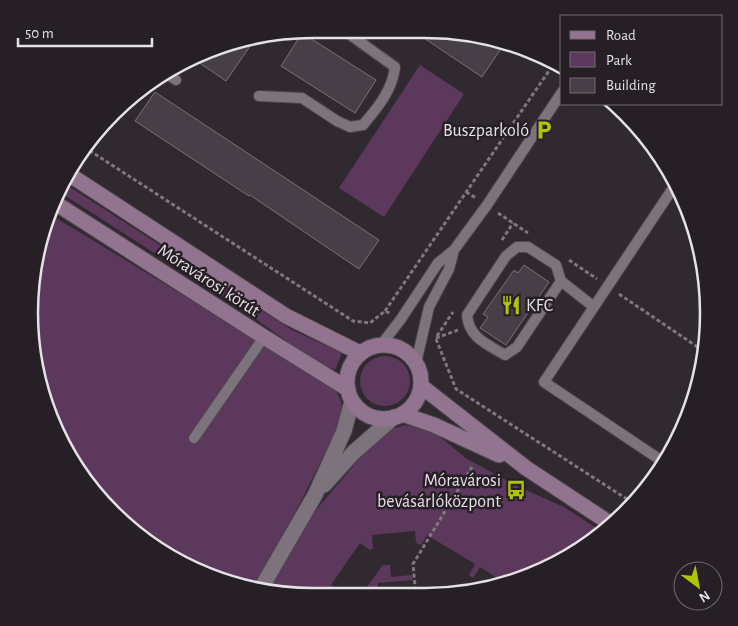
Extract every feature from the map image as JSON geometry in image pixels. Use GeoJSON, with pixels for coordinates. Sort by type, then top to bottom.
{"type":"FeatureCollection","features":[{"type":"Feature","properties":{"kind":"main road","name":"Móravárosi körút"},"geometry":{"type":"LineString","coordinates":[[73,177],[286,316],[360,353]]}},
{"type":"Feature","properties":{"kind":"main road","name":"Móravárosi körút"},"geometry":{"type":"LineString","coordinates":[[59,206],[264,337],[350,395]]}},
{"type":"Feature","properties":{"kind":"main road"},"geometry":{"type":"LineString","coordinates":[[398,416],[411,407],[418,397],[421,386],[420,374],[416,363],[407,353],[395,346],[381,345],[370,347],[360,353],[352,363],[348,375],[350,395],[363,412],[378,418],[398,416],[434,424],[526,468]]}},
{"type":"Feature","properties":{"kind":"main road"},"geometry":{"type":"LineString","coordinates":[[421,386],[526,468],[606,521]]}},
{"type":"Feature","properties":{"kind":"street"},"geometry":{"type":"LineString","coordinates":[[264,584],[315,495],[344,432],[350,395]]}},
{"type":"Feature","properties":{"kind":"street"},"geometry":{"type":"LineString","coordinates":[[315,495],[354,452],[398,416]]}},
{"type":"Feature","properties":{"kind":"lane"},"geometry":{"type":"LineString","coordinates":[[259,96],[302,98],[337,121],[350,127],[363,125],[379,106],[393,82],[395,67],[355,38]]}},
{"type":"Feature","properties":{"kind":"lane"},"geometry":{"type":"LineString","coordinates":[[171,77],[176,80]]}},
{"type":"Feature","properties":{"kind":"lane"},"geometry":{"type":"LineString","coordinates":[[381,345],[401,319],[438,263],[454,250],[560,95]]}},
{"type":"Feature","properties":{"kind":"lane"},"geometry":{"type":"LineString","coordinates":[[659,458],[544,382],[672,190]]}},
{"type":"Feature","properties":{"kind":"lane"},"geometry":{"type":"LineString","coordinates":[[561,281],[517,347],[505,355],[475,336],[468,326],[467,315],[506,256],[517,247],[528,247],[556,265],[561,281],[594,307]]}},
{"type":"Feature","properties":{"kind":"lane"},"geometry":{"type":"LineString","coordinates":[[416,363],[429,307],[449,269],[454,250]]}},
{"type":"Feature","properties":{"kind":"lane"},"geometry":{"type":"LineString","coordinates":[[194,438],[264,337]]}},
{"type":"Feature","properties":{"kind":"path"},"geometry":{"type":"LineString","coordinates":[[90,151],[353,321],[370,323],[385,311],[551,68]]}},
{"type":"Feature","properties":{"kind":"path"},"geometry":{"type":"LineString","coordinates":[[466,192],[529,234]]}},
{"type":"Feature","properties":{"kind":"path"},"geometry":{"type":"LineString","coordinates":[[568,260],[698,347]]}},
{"type":"Feature","properties":{"kind":"path"},"geometry":{"type":"LineString","coordinates":[[385,311],[401,319]]}},
{"type":"Feature","properties":{"kind":"path"},"geometry":{"type":"LineString","coordinates":[[436,338],[468,326]]}},
{"type":"Feature","properties":{"kind":"path"},"geometry":{"type":"LineString","coordinates":[[424,330],[436,338],[456,389],[628,499]]}},
{"type":"Feature","properties":{"kind":"path"},"geometry":{"type":"LineString","coordinates":[[415,588],[413,564],[472,467]]}},
{"type":"Feature","properties":{"kind":"green space"},"geometry":{"type":"Polygon","coordinates":[[[420,65],[464,94],[384,217],[339,188],[420,65]]]}},
{"type":"Feature","properties":{"kind":"green space"},"geometry":{"type":"Polygon","coordinates":[[[68,186],[292,330],[342,353],[335,370],[306,355],[249,314],[64,195],[68,186]]]}},
{"type":"Feature","properties":{"kind":"green space"},"geometry":{"type":"Polygon","coordinates":[[[55,217],[326,382],[335,390],[342,404],[341,421],[301,501],[256,582],[224,574],[175,552],[145,532],[106,495],[74,451],[66,435],[52,402],[43,367],[38,331],[38,295],[43,259],[55,217]]]}},
{"type":"Feature","properties":{"kind":"green space"},"geometry":{"type":"Polygon","coordinates":[[[385,356],[395,358],[403,363],[408,371],[410,381],[408,391],[403,399],[395,404],[385,406],[375,404],[367,399],[362,391],[360,381],[362,371],[367,363],[375,358],[385,356]]]}},
{"type":"Feature","properties":{"kind":"green space"},"geometry":{"type":"Polygon","coordinates":[[[405,425],[424,428],[434,432],[467,459],[519,487],[564,507],[597,528],[563,552],[530,568],[498,579],[480,567],[473,578],[469,575],[475,564],[427,535],[421,545],[416,543],[415,531],[372,535],[373,548],[370,550],[360,543],[331,585],[335,588],[295,588],[271,585],[311,516],[381,433],[405,425]]]}},
{"type":"Feature","properties":{"kind":"green space"},"geometry":{"type":"Polygon","coordinates":[[[390,565],[391,577],[412,575],[413,580],[378,583],[378,588],[367,588],[382,566],[390,565]]]}},
{"type":"Feature","properties":{"kind":"building"},"geometry":{"type":"Polygon","coordinates":[[[299,38],[310,38],[376,80],[355,113],[281,66],[299,38]]]}},
{"type":"Feature","properties":{"kind":"building"},"geometry":{"type":"Polygon","coordinates":[[[424,38],[461,40],[501,48],[482,77],[424,38]]]}},
{"type":"Feature","properties":{"kind":"building"},"geometry":{"type":"Polygon","coordinates":[[[251,45],[226,81],[199,62],[224,52],[251,45]]]}},
{"type":"Feature","properties":{"kind":"building"},"geometry":{"type":"Polygon","coordinates":[[[155,92],[379,240],[359,269],[250,195],[135,121],[155,92]]]}},
{"type":"Feature","properties":{"kind":"building"},"geometry":{"type":"Polygon","coordinates":[[[524,265],[549,282],[506,345],[480,328],[488,317],[483,314],[514,270],[518,273],[524,265]]]}},
{"type":"Feature","properties":{"kind":"place","name":"Buszparkoló"},"geometry":{"type":"Point","coordinates":[544,130]}},
{"type":"Feature","properties":{"kind":"place","name":"KFC"},"geometry":{"type":"Point","coordinates":[511,305]}},
{"type":"Feature","properties":{"kind":"place","name":"Móravárosi bevásárlóközpont"},"geometry":{"type":"Point","coordinates":[516,490]}}]}
